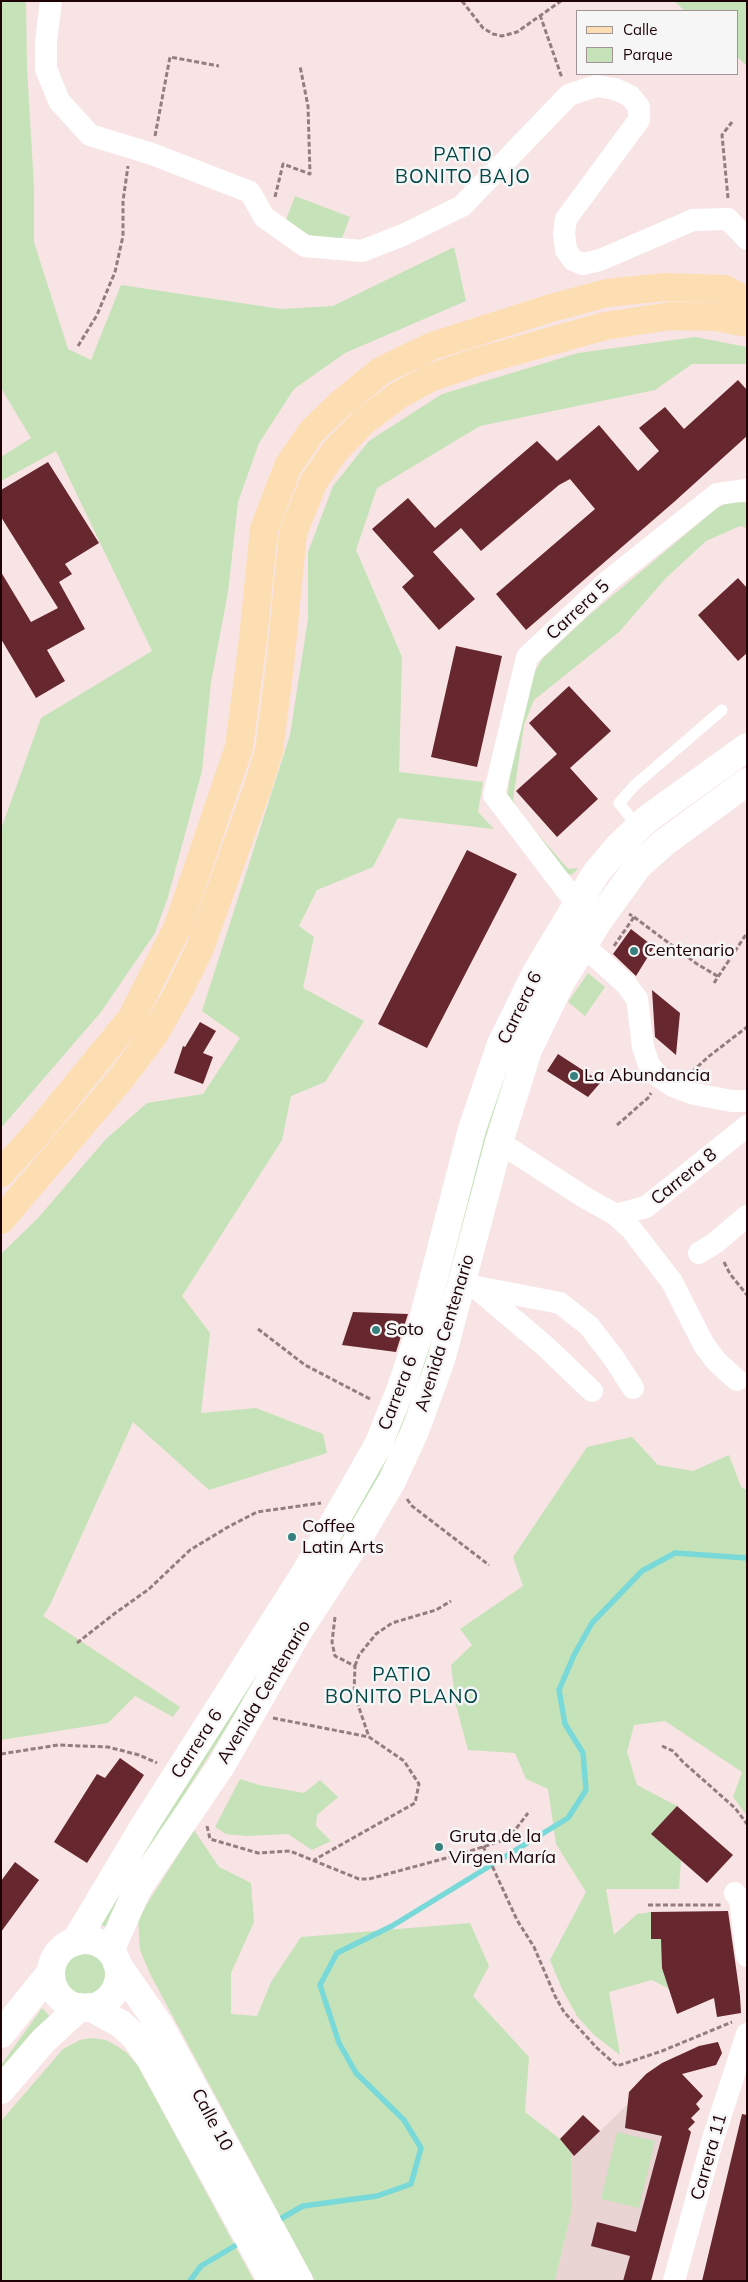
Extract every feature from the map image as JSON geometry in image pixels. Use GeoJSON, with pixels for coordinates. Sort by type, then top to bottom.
{"type":"FeatureCollection","features":[{"type":"Feature","properties":{"kind":"main road"},"geometry":{"type":"LineString","coordinates":[[1,1173],[38,1132],[130,1019],[178,926],[239,747],[253,639],[264,528],[288,466],[312,431],[340,404],[382,370],[432,346],[550,308],[607,293],[665,287],[724,289],[747,301]]}},
{"type":"Feature","properties":{"kind":"main road"},"geometry":{"type":"LineString","coordinates":[[1,1220],[119,1081],[154,1035],[200,948],[268,751],[280,665],[293,533],[314,481],[335,451],[364,421],[400,395],[430,378],[476,362],[605,326],[670,316],[716,317],[747,323]]}},
{"type":"Feature","properties":{"kind":"main road","name":"Carrera 6"},"geometry":{"type":"LineString","coordinates":[[75,1942],[111,1879],[307,1570],[378,1445],[392,1412],[420,1331],[472,1129],[501,1044],[537,971],[596,872],[638,827],[747,747]]}},
{"type":"Feature","properties":{"kind":"main road","name":"Avenida Centenario"},"geometry":{"type":"LineString","coordinates":[[114,1958],[138,1888],[220,1766],[255,1704],[392,1481],[415,1431],[469,1284],[499,1142],[528,1050],[561,982],[599,920],[638,866],[666,842],[747,782]]}},
{"type":"Feature","properties":{"kind":"main road"},"geometry":{"type":"LineString","coordinates":[[1,2034],[51,1972],[58,1953],[65,1946],[75,1942],[94,1941],[114,1958],[118,1983],[114,1992],[108,1999],[85,2007],[42,2041],[1,2090]]}},
{"type":"Feature","properties":{"kind":"main road","name":"Calle 10"},"geometry":{"type":"LineString","coordinates":[[114,1958],[160,2026],[272,2281]]}},
{"type":"Feature","properties":{"kind":"main road"},"geometry":{"type":"LineString","coordinates":[[51,1972],[56,1991],[70,2004],[85,2007]]}},
{"type":"Feature","properties":{"kind":"main road","name":"Calle 10"},"geometry":{"type":"LineString","coordinates":[[85,2007],[121,2024],[135,2037],[216,2154],[299,2281]]}},
{"type":"Feature","properties":{"kind":"street"},"geometry":{"type":"LineString","coordinates":[[51,1],[46,41],[46,69],[59,101],[90,135],[141,151],[250,192],[264,218],[305,246],[362,251],[462,206],[569,95],[596,86],[615,90],[630,96],[638,106],[639,120],[566,219],[564,234],[566,250],[573,260],[583,264],[600,260],[693,220],[728,219],[747,239]]}},
{"type":"Feature","properties":{"kind":"street","name":"Carrera 5"},"geometry":{"type":"LineString","coordinates":[[577,904],[494,795],[526,657],[608,581],[717,494],[747,490]]}},
{"type":"Feature","properties":{"kind":"street"},"geometry":{"type":"LineString","coordinates":[[577,904],[599,920]]}},
{"type":"Feature","properties":{"kind":"street"},"geometry":{"type":"LineString","coordinates":[[583,945],[626,984],[637,999],[643,1047],[649,1065],[658,1076],[678,1088],[694,1094],[732,1101],[747,1101]]}},
{"type":"Feature","properties":{"kind":"street","name":"Carrera 8"},"geometry":{"type":"LineString","coordinates":[[616,1215],[646,1207],[747,1126]]}},
{"type":"Feature","properties":{"kind":"street"},"geometry":{"type":"LineString","coordinates":[[499,1142],[584,1198],[616,1215],[632,1230],[672,1282],[704,1346],[717,1362],[737,1380]]}},
{"type":"Feature","properties":{"kind":"street"},"geometry":{"type":"LineString","coordinates":[[707,1248],[747,1216]]}},
{"type":"Feature","properties":{"kind":"street"},"geometry":{"type":"LineString","coordinates":[[469,1284],[560,1303],[589,1326],[613,1356],[633,1388]]}},
{"type":"Feature","properties":{"kind":"street"},"geometry":{"type":"LineString","coordinates":[[469,1284],[545,1346],[592,1391]]}},
{"type":"Feature","properties":{"kind":"street"},"geometry":{"type":"LineString","coordinates":[[737,1896],[747,1956]]}},
{"type":"Feature","properties":{"kind":"street","name":"Carrera 11"},"geometry":{"type":"LineString","coordinates":[[674,2281],[715,2134],[741,2028]]}},
{"type":"Feature","properties":{"kind":"lane"},"geometry":{"type":"LineString","coordinates":[[638,827],[619,802],[635,785],[722,710]]}},
{"type":"Feature","properties":{"kind":"path"},"geometry":{"type":"LineString","coordinates":[[462,1],[474,19],[494,34],[502,36],[517,32],[560,1]]}},
{"type":"Feature","properties":{"kind":"path"},"geometry":{"type":"LineString","coordinates":[[540,15],[569,95]]}},
{"type":"Feature","properties":{"kind":"path"},"geometry":{"type":"LineString","coordinates":[[78,346],[97,315],[115,272],[123,236],[123,201],[170,58],[219,66]]}},
{"type":"Feature","properties":{"kind":"path"},"geometry":{"type":"LineString","coordinates":[[264,218],[278,191],[283,164],[310,174],[308,106],[300,66]]}},
{"type":"Feature","properties":{"kind":"path"},"geometry":{"type":"LineString","coordinates":[[728,219],[722,135],[732,122]]}},
{"type":"Feature","properties":{"kind":"path"},"geometry":{"type":"LineString","coordinates":[[634,917],[697,964],[718,977]]}},
{"type":"Feature","properties":{"kind":"path"},"geometry":{"type":"LineString","coordinates":[[714,982],[747,933]]}},
{"type":"Feature","properties":{"kind":"path"},"geometry":{"type":"LineString","coordinates":[[678,1088],[708,1057],[747,1027]]}},
{"type":"Feature","properties":{"kind":"path"},"geometry":{"type":"LineString","coordinates":[[617,1126],[649,1097],[658,1076]]}},
{"type":"Feature","properties":{"kind":"path"},"geometry":{"type":"LineString","coordinates":[[707,1248],[747,1295]]}},
{"type":"Feature","properties":{"kind":"path"},"geometry":{"type":"LineString","coordinates":[[258,1329],[305,1365],[364,1395],[392,1412]]}},
{"type":"Feature","properties":{"kind":"path"},"geometry":{"type":"LineString","coordinates":[[392,1481],[412,1506],[489,1565]]}},
{"type":"Feature","properties":{"kind":"path"},"geometry":{"type":"LineString","coordinates":[[77,1643],[149,1590],[190,1550],[228,1527],[257,1512],[346,1500]]}},
{"type":"Feature","properties":{"kind":"path"},"geometry":{"type":"LineString","coordinates":[[369,1737],[354,1693],[355,1666],[359,1656],[376,1634],[392,1624],[436,1610],[450,1601]]}},
{"type":"Feature","properties":{"kind":"path"},"geometry":{"type":"LineString","coordinates":[[336,1615],[332,1642],[335,1656],[355,1666]]}},
{"type":"Feature","properties":{"kind":"path"},"geometry":{"type":"LineString","coordinates":[[255,1704],[267,1716],[369,1737],[404,1761],[419,1784],[415,1803],[314,1860]]}},
{"type":"Feature","properties":{"kind":"path"},"geometry":{"type":"LineString","coordinates":[[1,1754],[58,1745],[108,1747],[139,1755],[177,1774]]}},
{"type":"Feature","properties":{"kind":"path"},"geometry":{"type":"LineString","coordinates":[[662,1746],[673,1751],[682,1762],[735,1808],[747,1824]]}},
{"type":"Feature","properties":{"kind":"path"},"geometry":{"type":"LineString","coordinates":[[210,1819],[207,1826],[210,1839],[258,1853],[290,1851],[359,1879],[369,1880],[501,1841],[512,1834],[528,1813]]}},
{"type":"Feature","properties":{"kind":"path"},"geometry":{"type":"LineString","coordinates":[[483,1846],[517,1920],[534,1947],[564,2012],[597,2048],[617,2066],[741,2028]]}},
{"type":"Feature","properties":{"kind":"path"},"geometry":{"type":"LineString","coordinates":[[648,1905],[720,1905],[737,1896]]}},
{"type":"Feature","properties":{"kind":"shaded area"},"geometry":{"type":"Polygon","coordinates":[[[628,2104],[643,2106],[687,2147],[651,2281],[555,2281],[572,2209],[571,2153],[560,2139],[583,2115],[600,2131],[628,2104]]]}},
{"type":"Feature","properties":{"kind":"green space"},"geometry":{"type":"Polygon","coordinates":[[[1,1],[26,1],[27,68],[34,187],[34,242],[68,349],[91,360],[121,285],[281,309],[333,306],[454,247],[466,301],[345,353],[294,389],[259,443],[238,502],[228,592],[211,682],[202,771],[168,897],[155,933],[101,1012],[1,1128],[1,829],[41,718],[152,651],[56,451],[1,481],[1,457],[31,438],[1,388],[1,1]]]}},
{"type":"Feature","properties":{"kind":"green space"},"geometry":{"type":"Polygon","coordinates":[[[674,1],[747,1],[747,66],[738,58],[738,10],[684,10],[674,1]]]}},
{"type":"Feature","properties":{"kind":"green space"},"geometry":{"type":"Polygon","coordinates":[[[295,196],[350,217],[339,246],[284,225],[295,196]]]}},
{"type":"Feature","properties":{"kind":"green space"},"geometry":{"type":"Polygon","coordinates":[[[695,337],[747,347],[747,364],[692,364],[655,390],[480,426],[377,488],[356,550],[402,657],[399,772],[483,782],[478,812],[494,829],[398,818],[373,867],[317,890],[299,926],[314,937],[303,988],[364,1021],[325,1082],[291,1096],[282,1140],[182,1296],[210,1333],[201,1413],[256,1408],[323,1434],[327,1453],[209,1490],[133,1422],[50,1605],[43,1616],[180,1707],[173,1717],[135,1696],[108,1723],[1,1740],[1,1254],[38,1218],[106,1139],[147,1103],[203,1094],[240,1038],[202,1011],[290,735],[308,619],[308,552],[333,486],[369,441],[442,394],[578,353],[695,337]]]}},
{"type":"Feature","properties":{"kind":"green space"},"geometry":{"type":"Polygon","coordinates":[[[731,501],[747,503],[747,528],[740,526],[706,541],[665,579],[619,632],[534,700],[524,725],[513,800],[519,812],[568,869],[579,868],[571,875],[564,873],[507,798],[518,714],[526,688],[542,659],[588,616],[717,508],[731,501]]]}},
{"type":"Feature","properties":{"kind":"green space"},"geometry":{"type":"Polygon","coordinates":[[[588,973],[605,987],[585,1016],[568,1002],[588,973]]]}},
{"type":"Feature","properties":{"kind":"green space"},"geometry":{"type":"Polygon","coordinates":[[[530,1005],[423,1378],[396,1447],[349,1534],[129,1882],[111,1930],[98,1923],[343,1531],[494,1094],[530,1005]]]}},
{"type":"Feature","properties":{"kind":"green space"},"geometry":{"type":"Polygon","coordinates":[[[632,1437],[658,1465],[693,1471],[729,1455],[741,1487],[747,1490],[747,1816],[733,1797],[742,1772],[665,1721],[634,1725],[627,1752],[637,1785],[677,1806],[652,1834],[681,1860],[679,1889],[606,1889],[614,1935],[637,1914],[651,1912],[651,1939],[661,1939],[663,1969],[669,1989],[652,1980],[609,1992],[620,2055],[594,2035],[577,2016],[562,1989],[550,1960],[586,1892],[556,1844],[548,1789],[526,1779],[515,1753],[468,1750],[456,1705],[451,1665],[472,1645],[460,1629],[523,1586],[513,1557],[587,1447],[632,1437]]]}},
{"type":"Feature","properties":{"kind":"green space"},"geometry":{"type":"Polygon","coordinates":[[[240,1779],[259,1785],[304,1793],[320,1780],[338,1797],[317,1815],[316,1826],[331,1841],[312,1850],[288,1834],[247,1836],[226,1834],[215,1827],[240,1779]]]}},
{"type":"Feature","properties":{"kind":"green space"},"geometry":{"type":"Polygon","coordinates":[[[194,1830],[219,1867],[251,1883],[254,1922],[231,1973],[231,2014],[257,2016],[271,1982],[301,1937],[470,1923],[489,1966],[473,1996],[529,2057],[525,2112],[560,2139],[571,2153],[572,2209],[555,2281],[315,2281],[150,1974],[140,1950],[138,1918],[194,1830]]]}},
{"type":"Feature","properties":{"kind":"green space"},"geometry":{"type":"Polygon","coordinates":[[[85,1954],[100,1960],[106,1975],[100,1990],[85,1996],[70,1990],[64,1975],[70,1960],[85,1954]]]}},
{"type":"Feature","properties":{"kind":"green space"},"geometry":{"type":"Polygon","coordinates":[[[42,2008],[54,2021],[1,2078],[1,2065],[42,2008]]]}},
{"type":"Feature","properties":{"kind":"green space"},"geometry":{"type":"Polygon","coordinates":[[[91,2038],[106,2040],[117,2046],[127,2053],[138,2066],[254,2281],[1,2281],[1,2121],[63,2049],[80,2040],[91,2038]]]}},
{"type":"Feature","properties":{"kind":"green space"},"geometry":{"type":"Polygon","coordinates":[[[617,2132],[655,2141],[639,2208],[601,2199],[617,2132]]]}},
{"type":"Feature","properties":{"kind":"building"},"geometry":{"type":"Polygon","coordinates":[[[738,380],[747,390],[747,436],[526,630],[496,594],[595,509],[570,479],[559,485],[481,551],[461,528],[433,552],[475,599],[439,630],[402,587],[414,576],[372,529],[408,498],[435,528],[537,441],[557,461],[599,425],[638,471],[659,451],[639,428],[665,407],[684,429],[738,380]]]}},
{"type":"Feature","properties":{"kind":"building"},"geometry":{"type":"Polygon","coordinates":[[[48,462],[99,543],[65,564],[72,574],[59,582],[85,629],[47,650],[65,681],[36,698],[1,639],[1,572],[31,622],[58,608],[1,517],[1,490],[48,462]]]}},
{"type":"Feature","properties":{"kind":"building"},"geometry":{"type":"Polygon","coordinates":[[[738,578],[747,588],[747,653],[738,661],[698,615],[738,578]]]}},
{"type":"Feature","properties":{"kind":"building"},"geometry":{"type":"Polygon","coordinates":[[[456,646],[502,656],[477,767],[431,757],[456,646]]]}},
{"type":"Feature","properties":{"kind":"building"},"geometry":{"type":"Polygon","coordinates":[[[569,686],[611,731],[570,768],[598,799],[557,837],[516,791],[557,754],[529,723],[569,686]]]}},
{"type":"Feature","properties":{"kind":"building"},"geometry":{"type":"Polygon","coordinates":[[[467,850],[517,874],[427,1048],[378,1024],[467,850]]]}},
{"type":"Feature","properties":{"kind":"building","name":"Centenario"},"geometry":{"type":"Polygon","coordinates":[[[631,929],[654,947],[636,976],[613,954],[631,929]]]}},
{"type":"Feature","properties":{"kind":"building"},"geometry":{"type":"Polygon","coordinates":[[[652,990],[680,1013],[676,1055],[655,1037],[652,990]]]}},
{"type":"Feature","properties":{"kind":"building"},"geometry":{"type":"Polygon","coordinates":[[[200,1022],[216,1031],[203,1053],[213,1057],[203,1084],[174,1073],[183,1046],[185,1047],[200,1022]]]}},
{"type":"Feature","properties":{"kind":"building","name":"La Abundancia"},"geometry":{"type":"Polygon","coordinates":[[[558,1054],[601,1082],[588,1097],[547,1071],[558,1054]]]}},
{"type":"Feature","properties":{"kind":"building","name":"Soto"},"geometry":{"type":"Polygon","coordinates":[[[353,1312],[408,1314],[396,1352],[342,1345],[353,1312]]]}},
{"type":"Feature","properties":{"kind":"building"},"geometry":{"type":"Polygon","coordinates":[[[120,1758],[144,1775],[87,1863],[54,1842],[97,1774],[105,1778],[120,1758]]]}},
{"type":"Feature","properties":{"kind":"building"},"geometry":{"type":"Polygon","coordinates":[[[677,1806],[733,1855],[707,1883],[651,1834],[677,1806]]]}},
{"type":"Feature","properties":{"kind":"building"},"geometry":{"type":"Polygon","coordinates":[[[15,1862],[39,1880],[1,1932],[1,1881],[15,1862]]]}},
{"type":"Feature","properties":{"kind":"building"},"geometry":{"type":"Polygon","coordinates":[[[728,1911],[741,2013],[717,2017],[714,1998],[677,2014],[662,1968],[661,1939],[651,1939],[651,1912],[728,1911]]]}},
{"type":"Feature","properties":{"kind":"building"},"geometry":{"type":"Polygon","coordinates":[[[718,2042],[722,2053],[716,2065],[682,2074],[703,2096],[696,2104],[700,2109],[691,2118],[695,2122],[688,2129],[691,2132],[651,2281],[623,2281],[630,2256],[591,2246],[597,2222],[636,2232],[662,2136],[625,2128],[629,2092],[646,2074],[662,2063],[699,2046],[718,2042]]]}},
{"type":"Feature","properties":{"kind":"building"},"geometry":{"type":"Polygon","coordinates":[[[742,2114],[747,2115],[747,2281],[702,2281],[742,2114]]]}},
{"type":"Feature","properties":{"kind":"building"},"geometry":{"type":"Polygon","coordinates":[[[583,2115],[600,2131],[574,2156],[560,2139],[583,2115]]]}},
{"type":"Feature","properties":{"kind":"waterway"},"geometry":{"type":"LineString","coordinates":[[275,2222],[303,2206],[377,2196],[411,2184],[421,2148],[404,2120],[356,2073],[339,2043],[320,1985],[337,1953],[392,1926],[568,1818],[586,1790],[583,1753],[565,1724],[559,1690],[574,1655],[592,1623],[642,1571],[675,1553],[747,1558]]}},
{"type":"Feature","properties":{"kind":"waterway"},"geometry":{"type":"LineString","coordinates":[[190,2281],[201,2266],[243,2241]]}},
{"type":"Feature","properties":{"kind":"place","name":"Centenario"},"geometry":{"type":"Point","coordinates":[634,951]}},
{"type":"Feature","properties":{"kind":"place","name":"La Abundancia"},"geometry":{"type":"Point","coordinates":[574,1076]}},
{"type":"Feature","properties":{"kind":"place","name":"Soto"},"geometry":{"type":"Point","coordinates":[376,1330]}},
{"type":"Feature","properties":{"kind":"place","name":"Coffee Latin Arts"},"geometry":{"type":"Point","coordinates":[292,1537]}},
{"type":"Feature","properties":{"kind":"place","name":"Gruta de la Virgen María"},"geometry":{"type":"Point","coordinates":[439,1847]}},
{"type":"Feature","properties":{"kind":"district","name":"PATIO BONITO BAJO"},"geometry":{"type":"Point","coordinates":[463,166]}},
{"type":"Feature","properties":{"kind":"district","name":"PATIO BONITO PLANO"},"geometry":{"type":"Point","coordinates":[402,1686]}}]}
